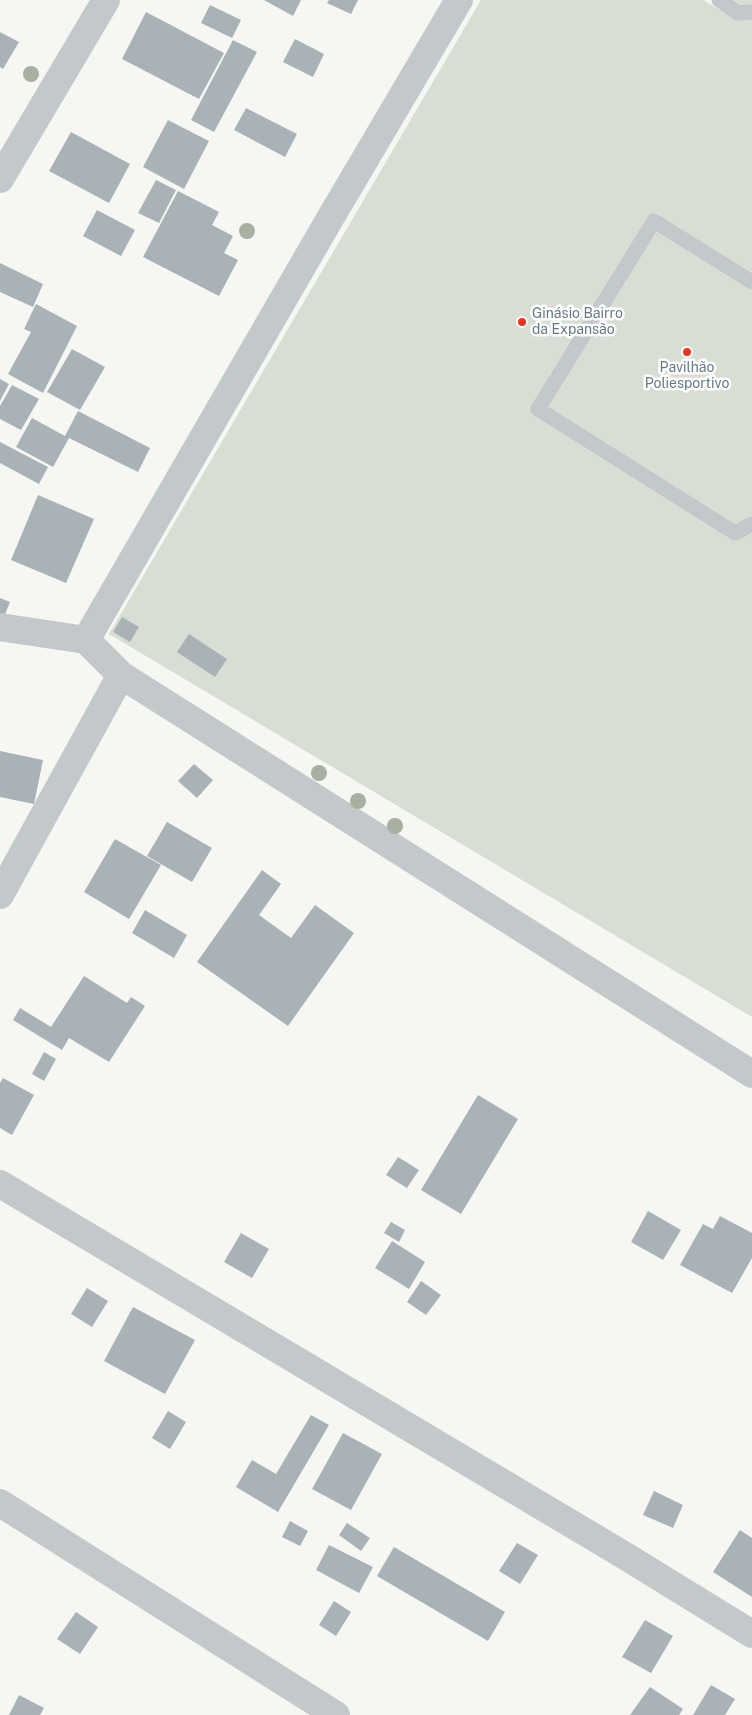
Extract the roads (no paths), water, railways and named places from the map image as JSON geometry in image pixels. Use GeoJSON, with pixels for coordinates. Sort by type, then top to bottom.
{"type":"FeatureCollection","features":[{"type":"Feature","properties":{"kind":"street"},"geometry":{"type":"LineString","coordinates":[[0,179],[106,0]]}},
{"type":"Feature","properties":{"kind":"street"},"geometry":{"type":"LineString","coordinates":[[86,640],[323,230],[459,0]]}},
{"type":"Feature","properties":{"kind":"street"},"geometry":{"type":"LineString","coordinates":[[0,627],[86,640],[121,675],[752,1074]]}},
{"type":"Feature","properties":{"kind":"street"},"geometry":{"type":"LineString","coordinates":[[0,895],[121,675]]}},
{"type":"Feature","properties":{"kind":"street"},"geometry":{"type":"LineString","coordinates":[[0,1184],[605,1544],[752,1634]]}},
{"type":"Feature","properties":{"kind":"street"},"geometry":{"type":"LineString","coordinates":[[0,1503],[336,1715]]}},
{"type":"Feature","properties":{"kind":"lane"},"geometry":{"type":"LineString","coordinates":[[719,0],[738,13],[752,12]]}},
{"type":"Feature","properties":{"kind":"lane"},"geometry":{"type":"LineString","coordinates":[[752,282],[654,221],[538,409],[735,533],[752,524]]}},
{"type":"Feature","properties":{"kind":"place","name":"Ginásio Bairro da Expansão"},"geometry":{"type":"Point","coordinates":[522,322]}},
{"type":"Feature","properties":{"kind":"place","name":"Pavilhão Poliesportivo"},"geometry":{"type":"Point","coordinates":[687,352]}}]}
